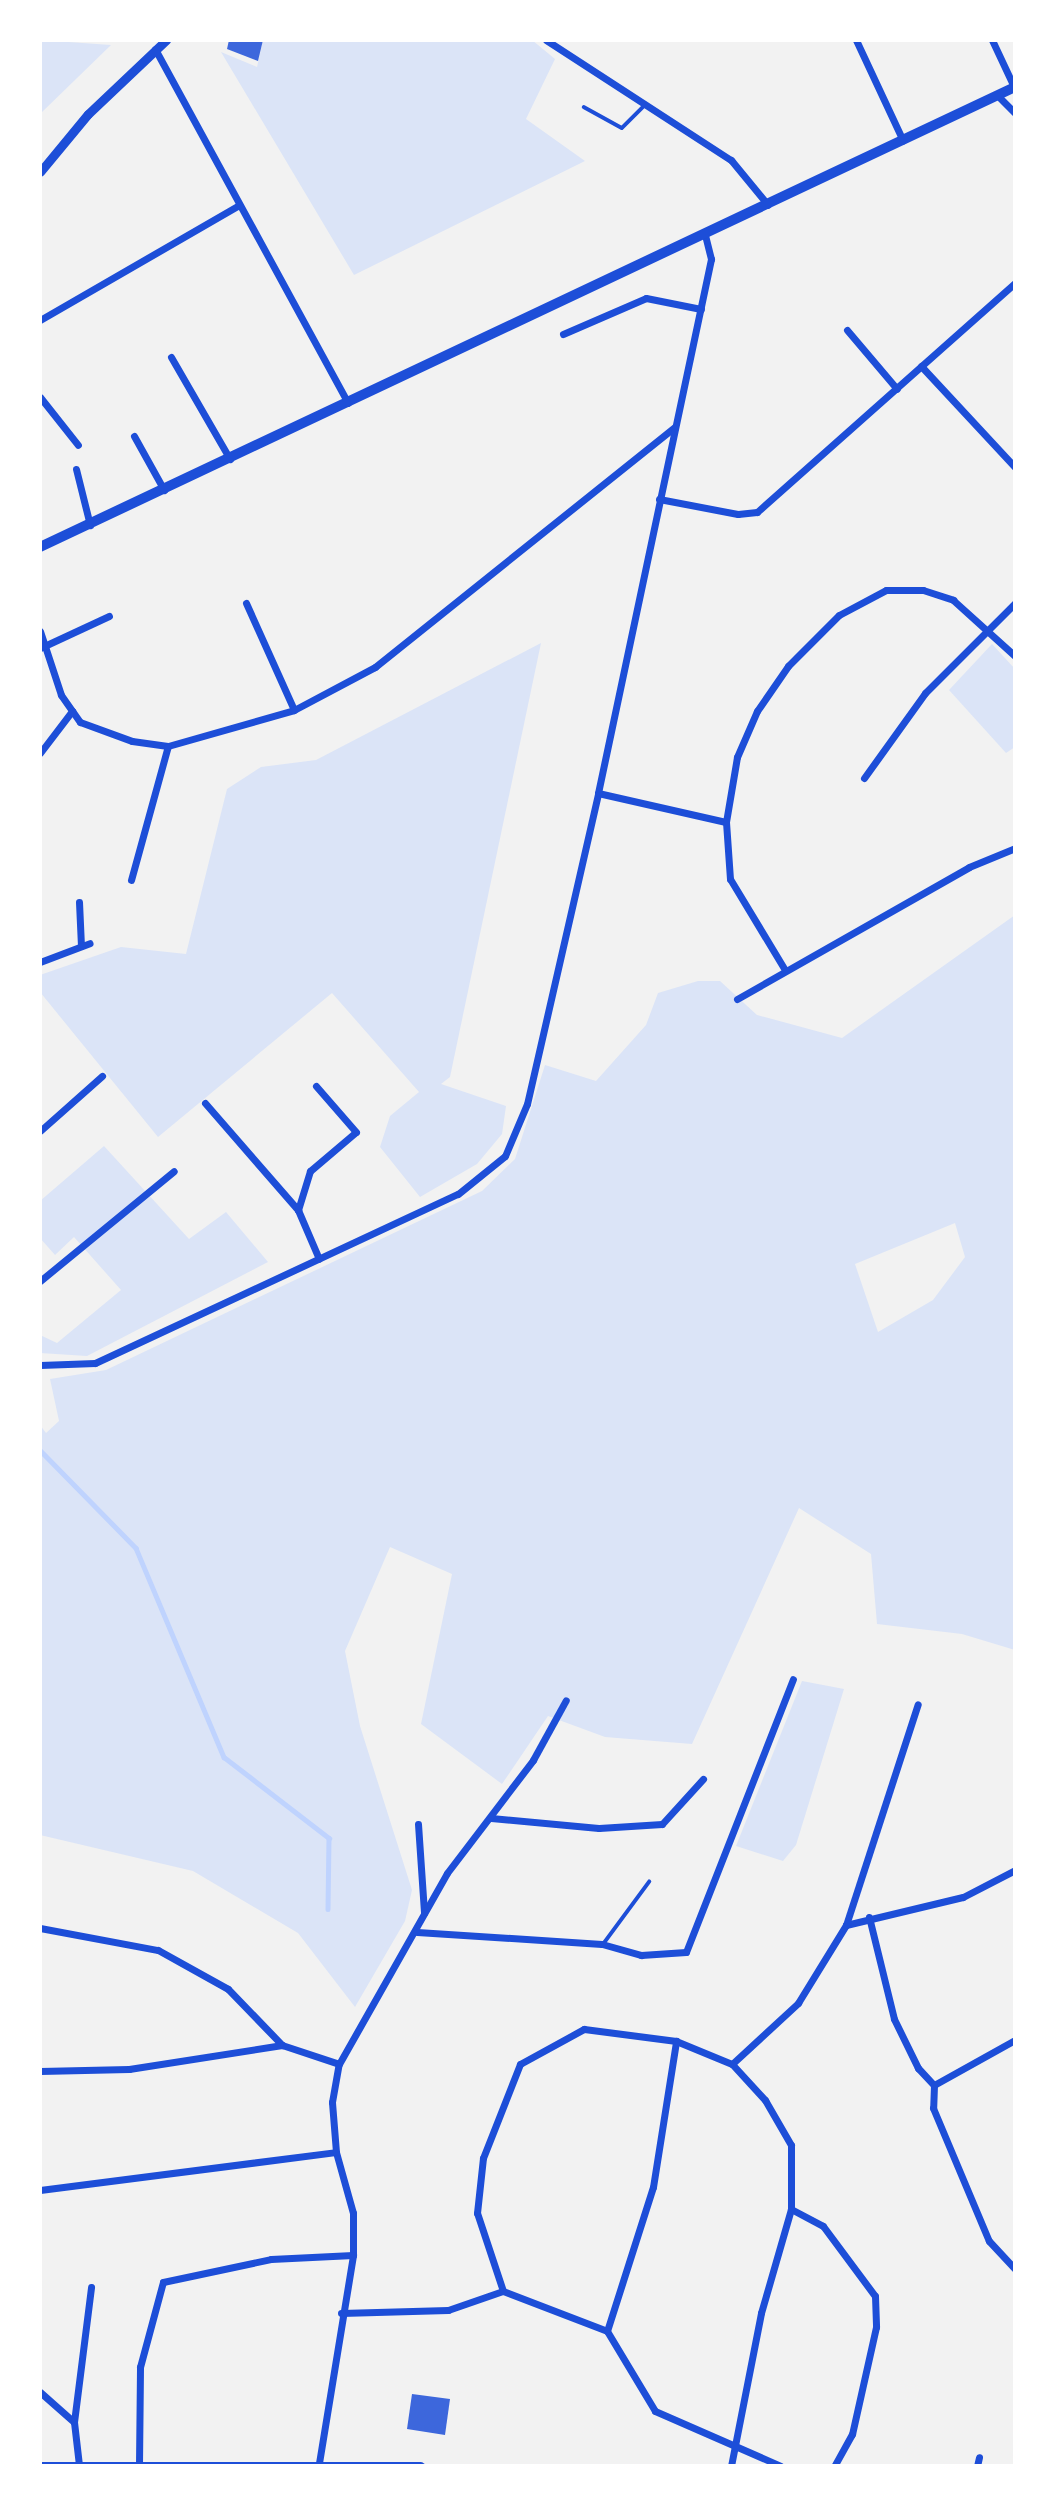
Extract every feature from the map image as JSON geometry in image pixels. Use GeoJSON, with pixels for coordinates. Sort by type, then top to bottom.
{"type":"FeatureCollection","features":[{"type":"Feature","properties":{"kind":"main road"},"geometry":{"type":"LineString","coordinates":[[40,547],[769,206],[1014,87]]}},
{"type":"Feature","properties":{"kind":"street"},"geometry":{"type":"LineString","coordinates":[[40,172],[166,40]]}},
{"type":"Feature","properties":{"kind":"street"},"geometry":{"type":"LineString","coordinates":[[546,40],[643,107],[731,160],[769,206]]}},
{"type":"Feature","properties":{"kind":"street"},"geometry":{"type":"LineString","coordinates":[[856,40],[904,141]]}},
{"type":"Feature","properties":{"kind":"street"},"geometry":{"type":"LineString","coordinates":[[992,40],[1014,87]]}},
{"type":"Feature","properties":{"kind":"street"},"geometry":{"type":"LineString","coordinates":[[155,49],[348,403]]}},
{"type":"Feature","properties":{"kind":"street"},"geometry":{"type":"LineString","coordinates":[[997,95],[1015,113]]}},
{"type":"Feature","properties":{"kind":"street"},"geometry":{"type":"LineString","coordinates":[[40,320],[239,205]]}},
{"type":"Feature","properties":{"kind":"street"},"geometry":{"type":"LineString","coordinates":[[40,1365],[94,1363],[319,1259],[488,1175],[517,1131],[598,793],[701,309],[711,259],[705,236]]}},
{"type":"Feature","properties":{"kind":"street"},"geometry":{"type":"LineString","coordinates":[[659,499],[738,514],[757,512],[1015,283]]}},
{"type":"Feature","properties":{"kind":"street"},"geometry":{"type":"LineString","coordinates":[[563,334],[646,298],[701,309]]}},
{"type":"Feature","properties":{"kind":"street"},"geometry":{"type":"LineString","coordinates":[[848,330],[897,389]]}},
{"type":"Feature","properties":{"kind":"street"},"geometry":{"type":"LineString","coordinates":[[171,357],[230,459]]}},
{"type":"Feature","properties":{"kind":"street"},"geometry":{"type":"LineString","coordinates":[[921,366],[1015,467]]}},
{"type":"Feature","properties":{"kind":"street"},"geometry":{"type":"LineString","coordinates":[[40,397],[78,445]]}},
{"type":"Feature","properties":{"kind":"street"},"geometry":{"type":"LineString","coordinates":[[40,631],[43,646],[72,711],[96,730],[168,746],[294,710],[375,667],[675,426]]}},
{"type":"Feature","properties":{"kind":"street"},"geometry":{"type":"LineString","coordinates":[[134,436],[164,490]]}},
{"type":"Feature","properties":{"kind":"street"},"geometry":{"type":"LineString","coordinates":[[76,469],[90,525]]}},
{"type":"Feature","properties":{"kind":"street"},"geometry":{"type":"LineString","coordinates":[[785,970],[730,879],[726,822],[737,757],[757,711],[788,666],[839,615],[873,593],[923,590],[953,600],[990,628],[1015,656]]}},
{"type":"Feature","properties":{"kind":"street"},"geometry":{"type":"LineString","coordinates":[[246,603],[294,710]]}},
{"type":"Feature","properties":{"kind":"street"},"geometry":{"type":"LineString","coordinates":[[864,778],[925,693],[1015,603]]}},
{"type":"Feature","properties":{"kind":"street"},"geometry":{"type":"LineString","coordinates":[[43,646],[109,616]]}},
{"type":"Feature","properties":{"kind":"street"},"geometry":{"type":"LineString","coordinates":[[40,753],[72,711]]}},
{"type":"Feature","properties":{"kind":"street"},"geometry":{"type":"LineString","coordinates":[[131,880],[168,746]]}},
{"type":"Feature","properties":{"kind":"street"},"geometry":{"type":"LineString","coordinates":[[598,793],[726,822]]}},
{"type":"Feature","properties":{"kind":"street"},"geometry":{"type":"LineString","coordinates":[[737,999],[785,970],[1015,848]]}},
{"type":"Feature","properties":{"kind":"street"},"geometry":{"type":"LineString","coordinates":[[79,902],[81,946]]}},
{"type":"Feature","properties":{"kind":"street"},"geometry":{"type":"LineString","coordinates":[[40,962],[90,943]]}},
{"type":"Feature","properties":{"kind":"street"},"geometry":{"type":"LineString","coordinates":[[40,1131],[102,1076]]}},
{"type":"Feature","properties":{"kind":"street"},"geometry":{"type":"LineString","coordinates":[[298,1210],[310,1171],[356,1132],[316,1086]]}},
{"type":"Feature","properties":{"kind":"street"},"geometry":{"type":"LineString","coordinates":[[205,1103],[298,1210],[319,1259]]}},
{"type":"Feature","properties":{"kind":"street"},"geometry":{"type":"LineString","coordinates":[[40,1281],[174,1171]]}},
{"type":"Feature","properties":{"kind":"street"},"geometry":{"type":"LineString","coordinates":[[417,1932],[603,1944],[641,1955],[686,1952],[793,1679]]}},
{"type":"Feature","properties":{"kind":"street"},"geometry":{"type":"LineString","coordinates":[[319,2463],[341,2313],[353,2255],[353,2213],[336,2152],[332,2102],[338,2064],[417,1932],[424,1914],[491,1818],[566,1700]]}},
{"type":"Feature","properties":{"kind":"street"},"geometry":{"type":"LineString","coordinates":[[732,2064],[798,2003],[846,1925],[918,1704]]}},
{"type":"Feature","properties":{"kind":"street"},"geometry":{"type":"LineString","coordinates":[[491,1818],[599,1828],[662,1824],[704,1780]]}},
{"type":"Feature","properties":{"kind":"street"},"geometry":{"type":"LineString","coordinates":[[418,1824],[424,1914]]}},
{"type":"Feature","properties":{"kind":"street"},"geometry":{"type":"LineString","coordinates":[[846,1925],[869,1917],[963,1897],[1015,1870]]}},
{"type":"Feature","properties":{"kind":"street"},"geometry":{"type":"LineString","coordinates":[[869,1917],[894,2019],[918,2068],[934,2085],[933,2108],[989,2241],[1015,2269]]}},
{"type":"Feature","properties":{"kind":"street"},"geometry":{"type":"LineString","coordinates":[[40,1928],[158,1950],[228,1989],[282,2045],[338,2064]]}},
{"type":"Feature","properties":{"kind":"street"},"geometry":{"type":"LineString","coordinates":[[503,2291],[477,2213],[483,2158],[520,2064],[584,2029],[676,2041],[732,2064],[765,2100],[791,2145],[791,2208],[761,2313],[731,2466]]}},
{"type":"Feature","properties":{"kind":"street"},"geometry":{"type":"LineString","coordinates":[[934,2085],[1015,2040]]}},
{"type":"Feature","properties":{"kind":"street"},"geometry":{"type":"LineString","coordinates":[[607,2331],[653,2187],[676,2041]]}},
{"type":"Feature","properties":{"kind":"street"},"geometry":{"type":"LineString","coordinates":[[40,2071],[129,2069],[282,2045]]}},
{"type":"Feature","properties":{"kind":"street"},"geometry":{"type":"LineString","coordinates":[[40,2190],[336,2152]]}},
{"type":"Feature","properties":{"kind":"street"},"geometry":{"type":"LineString","coordinates":[[791,2208],[823,2226],[875,2296],[876,2327],[852,2434],[834,2466]]}},
{"type":"Feature","properties":{"kind":"street"},"geometry":{"type":"LineString","coordinates":[[139,2464],[141,2367],[163,2282],[271,2259],[353,2255]]}},
{"type":"Feature","properties":{"kind":"street"},"geometry":{"type":"LineString","coordinates":[[79,2465],[74,2422],[91,2287]]}},
{"type":"Feature","properties":{"kind":"street"},"geometry":{"type":"LineString","coordinates":[[341,2313],[448,2310],[503,2291],[607,2331],[655,2411],[781,2466]]}},
{"type":"Feature","properties":{"kind":"street"},"geometry":{"type":"LineString","coordinates":[[40,2392],[74,2422]]}},
{"type":"Feature","properties":{"kind":"street"},"geometry":{"type":"LineString","coordinates":[[40,2466],[319,2463],[420,2466]]}},
{"type":"Feature","properties":{"kind":"lane"},"geometry":{"type":"LineString","coordinates":[[584,107],[622,128],[643,107]]}},
{"type":"Feature","properties":{"kind":"lane"},"geometry":{"type":"LineString","coordinates":[[603,1944],[649,1882]]}},
{"type":"Feature","properties":{"kind":"shaded area"},"geometry":{"type":"Polygon","coordinates":[[[40,40],[111,45],[40,114],[40,40]]]}},
{"type":"Feature","properties":{"kind":"shaded area"},"geometry":{"type":"Polygon","coordinates":[[[263,40],[532,40],[555,59],[526,119],[585,161],[354,275],[221,52],[257,67],[263,40]]]}},
{"type":"Feature","properties":{"kind":"shaded area"},"geometry":{"type":"Polygon","coordinates":[[[541,643],[450,1077],[441,1084],[506,1106],[502,1134],[477,1164],[420,1197],[380,1147],[390,1116],[419,1092],[332,993],[158,1137],[40,992],[40,975],[121,947],[186,954],[227,789],[261,767],[316,760],[541,643]]]}},
{"type":"Feature","properties":{"kind":"shaded area"},"geometry":{"type":"Polygon","coordinates":[[[992,644],[1015,669],[1015,747],[1006,753],[949,690],[992,644]]]}},
{"type":"Feature","properties":{"kind":"shaded area"},"geometry":{"type":"Polygon","coordinates":[[[1015,915],[1015,1650],[962,1634],[877,1624],[871,1554],[799,1508],[692,1744],[605,1737],[548,1716],[502,1784],[421,1724],[452,1574],[390,1547],[345,1651],[360,1726],[412,1890],[405,1921],[355,2007],[298,1933],[193,1871],[40,1835],[40,1425],[46,1433],[59,1421],[50,1379],[106,1370],[482,1191],[515,1159],[545,1065],[596,1081],[646,1025],[658,993],[698,981],[720,981],[757,1015],[842,1038],[1015,915]],[[955,1223],[855,1264],[878,1332],[933,1300],[965,1257],[955,1223]]]}},
{"type":"Feature","properties":{"kind":"shaded area"},"geometry":{"type":"Polygon","coordinates":[[[104,1146],[189,1239],[226,1212],[268,1262],[87,1356],[40,1353],[40,1335],[57,1343],[121,1290],[74,1237],[55,1255],[40,1238],[40,1201],[104,1146]]]}},
{"type":"Feature","properties":{"kind":"shaded area"},"geometry":{"type":"Polygon","coordinates":[[[802,1681],[844,1689],[796,1845],[783,1861],[736,1846],[802,1681]]]}},
{"type":"Feature","properties":{"kind":"building"},"geometry":{"type":"Polygon","coordinates":[[[229,40],[263,40],[258,61],[227,49],[229,40]]]}},
{"type":"Feature","properties":{"kind":"building"},"geometry":{"type":"Polygon","coordinates":[[[412,2394],[450,2399],[445,2435],[407,2429],[412,2394]]]}},
{"type":"Feature","properties":{"kind":"waterway"},"geometry":{"type":"LineString","coordinates":[[41,1451],[136,1548],[224,1757],[329,1838],[328,1909]]}}]}
